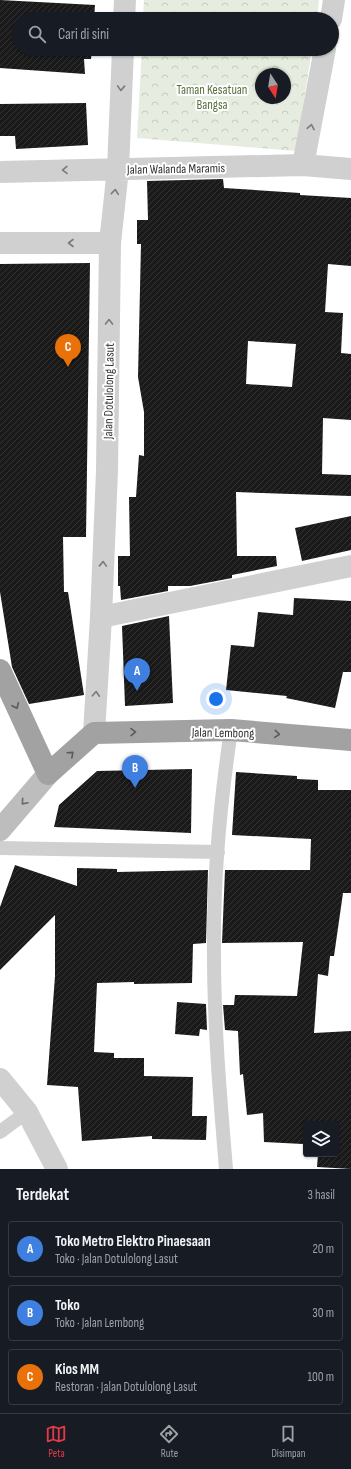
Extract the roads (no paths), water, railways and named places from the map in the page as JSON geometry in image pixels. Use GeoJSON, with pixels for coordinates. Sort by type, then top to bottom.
{"type":"FeatureCollection","features":[{"type":"Feature","properties":{"kind":"highway"},"geometry":{"type":"LineString","coordinates":[[0,670],[48,774],[94,733]]}},
{"type":"Feature","properties":{"kind":"highway","name":"Jalan Lembong"},"geometry":{"type":"LineString","coordinates":[[94,733],[232,730],[351,740]]}},
{"type":"Feature","properties":{"kind":"main road"},"geometry":{"type":"LineString","coordinates":[[0,830],[48,774]]}},
{"type":"Feature","properties":{"kind":"street"},"geometry":{"type":"LineString","coordinates":[[124,12],[125,0]]}},
{"type":"Feature","properties":{"kind":"street"},"geometry":{"type":"LineString","coordinates":[[332,12],[334,0]]}},
{"type":"Feature","properties":{"kind":"street","name":"Jalan Dotulolong Lasut"},"geometry":{"type":"LineString","coordinates":[[94,733],[101,616],[107,463],[110,242],[118,169],[123,56]]}},
{"type":"Feature","properties":{"kind":"street"},"geometry":{"type":"LineString","coordinates":[[304,165],[324,56]]}},
{"type":"Feature","properties":{"kind":"street","name":"Jalan Walanda Maramis"},"geometry":{"type":"LineString","coordinates":[[0,172],[304,165],[351,169]]}},
{"type":"Feature","properties":{"kind":"street"},"geometry":{"type":"LineString","coordinates":[[0,243],[110,242]]}},
{"type":"Feature","properties":{"kind":"street"},"geometry":{"type":"LineString","coordinates":[[101,616],[351,566]]}},
{"type":"Feature","properties":{"kind":"street"},"geometry":{"type":"LineString","coordinates":[[0,1079],[27,1112],[57,1169]]}},
{"type":"Feature","properties":{"kind":"lane"},"geometry":{"type":"LineString","coordinates":[[226,1169],[215,1003],[214,952],[218,852],[223,783],[232,730]]}},
{"type":"Feature","properties":{"kind":"lane"},"geometry":{"type":"LineString","coordinates":[[0,848],[218,852]]}},
{"type":"Feature","properties":{"kind":"lane"},"geometry":{"type":"LineString","coordinates":[[0,1132],[27,1112]]}},
{"type":"Feature","properties":{"kind":"place","name":"Kios MM"},"geometry":{"type":"Point","coordinates":[68,367]}},
{"type":"Feature","properties":{"kind":"place","name":"Toko Metro Elektro Pinaesaan"},"geometry":{"type":"Point","coordinates":[137,691]}},
{"type":"Feature","properties":{"kind":"place","name":"Toko"},"geometry":{"type":"Point","coordinates":[135,788]}},
{"type":"Feature","properties":{"kind":"park label","name":"Taman Kesatuan Bangsa"},"geometry":{"type":"Point","coordinates":[212,96]}}]}
